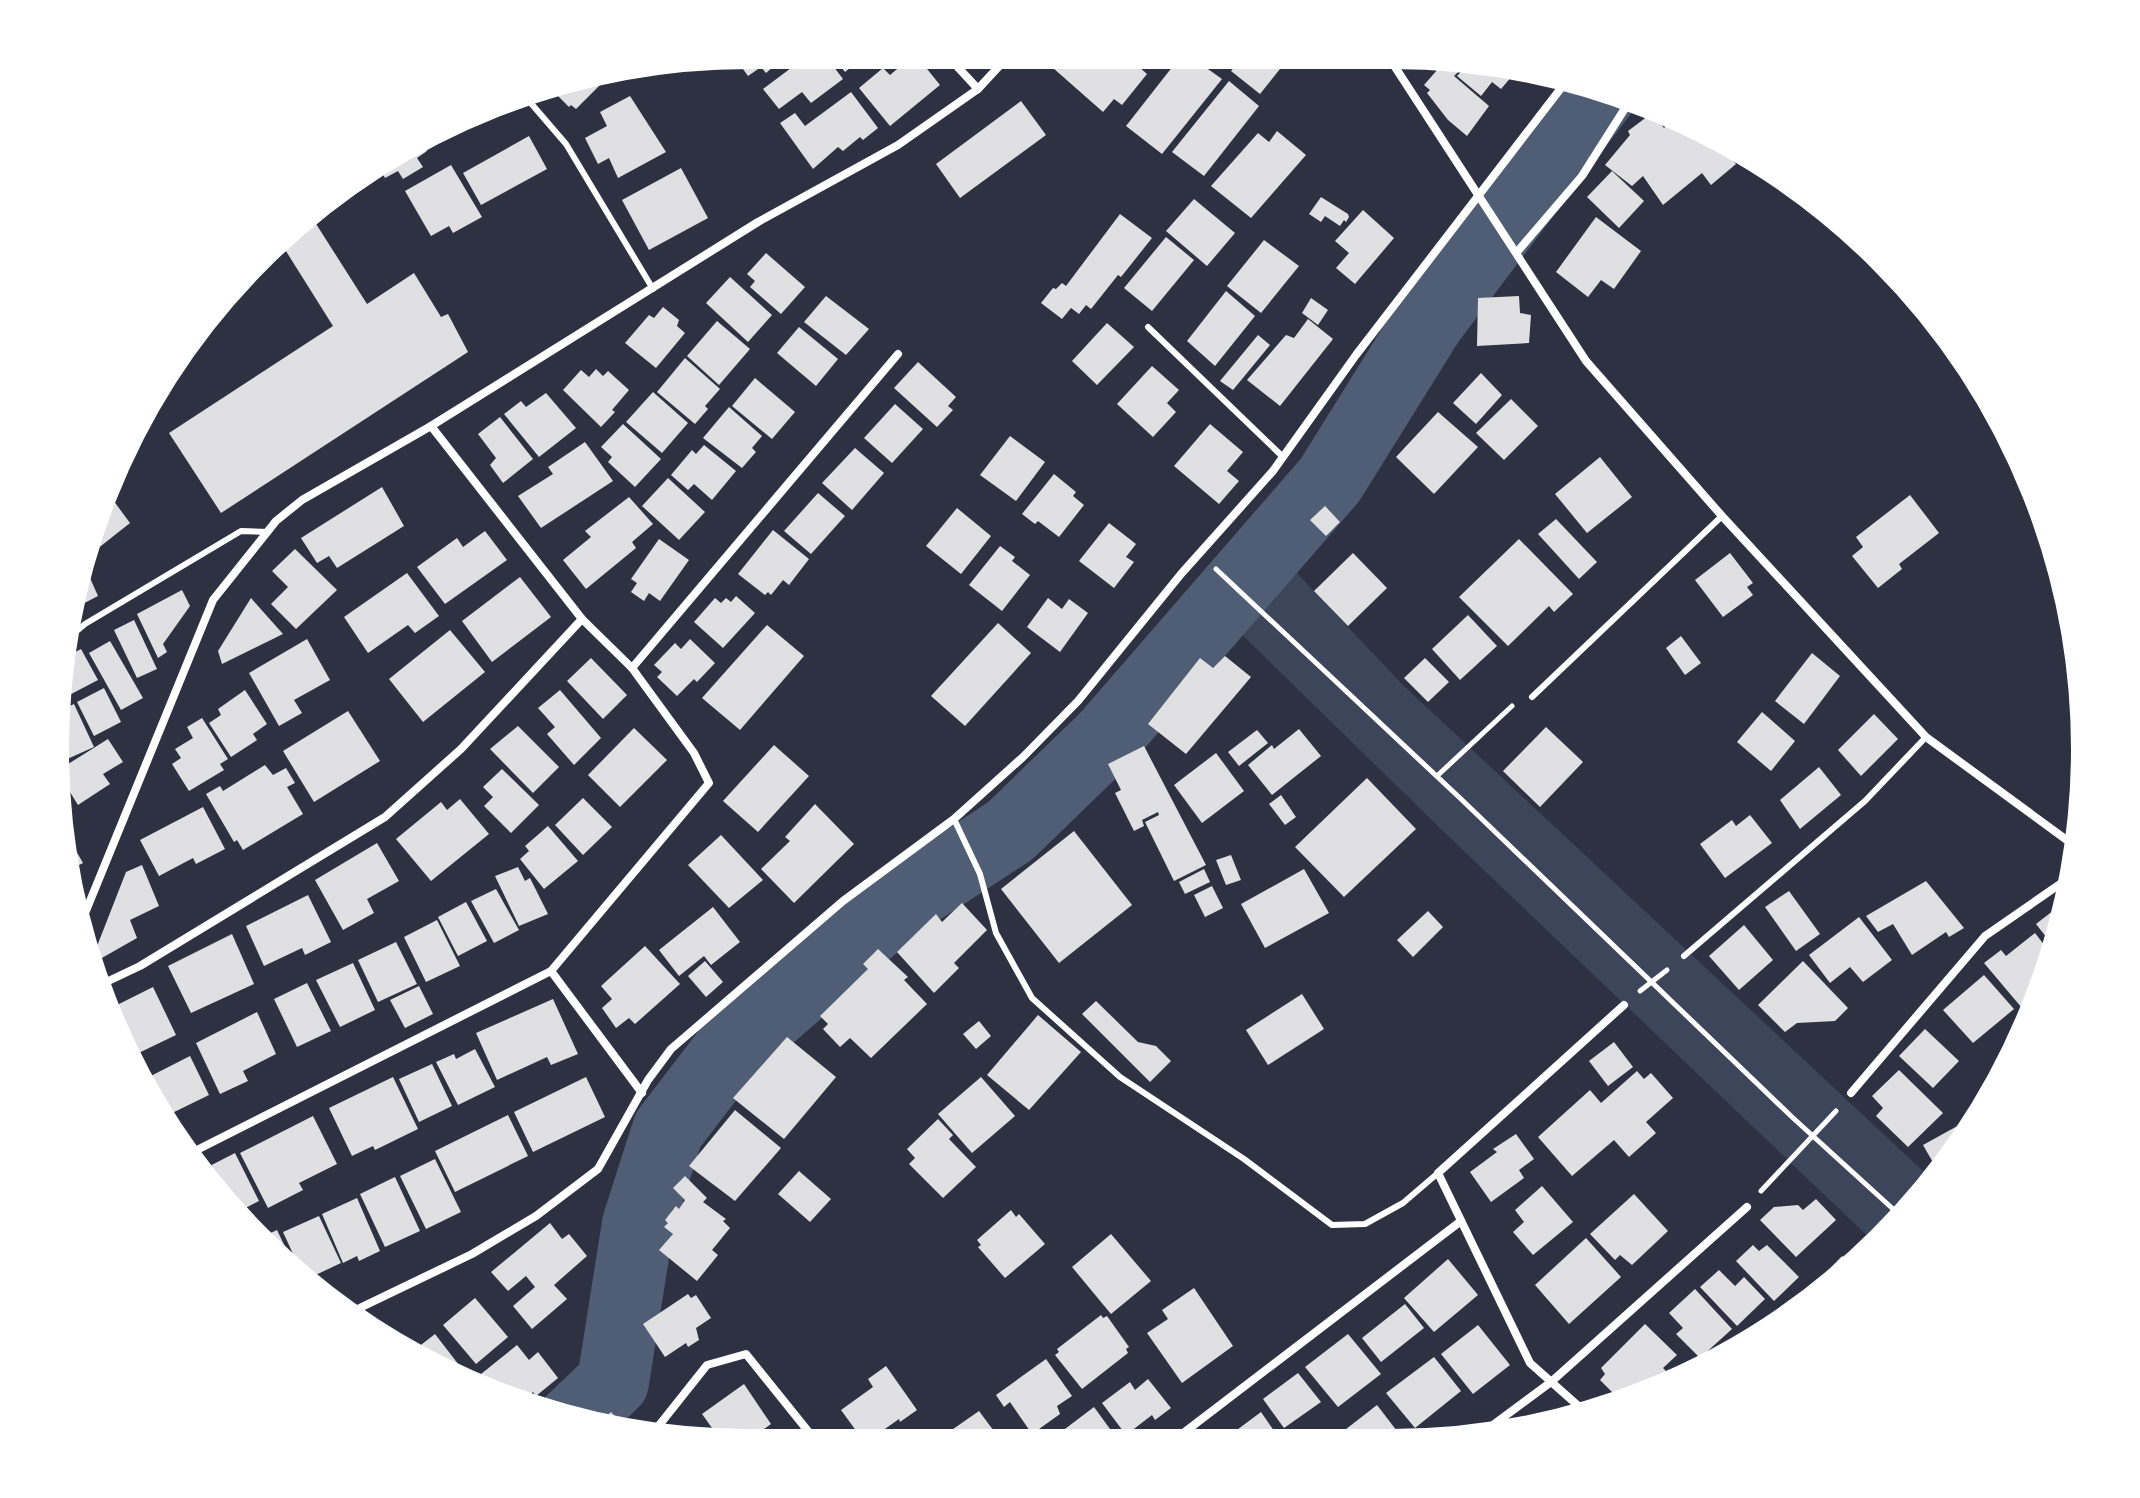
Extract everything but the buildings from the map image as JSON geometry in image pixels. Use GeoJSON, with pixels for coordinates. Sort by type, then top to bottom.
{"type":"FeatureCollection","features":[{"type":"Feature","properties":{"kind":"street"},"geometry":{"type":"LineString","coordinates":[[955,64],[978,89]]}},
{"type":"Feature","properties":{"kind":"street"},"geometry":{"type":"LineString","coordinates":[[84,915],[213,600],[268,532],[302,500],[431,426],[758,222],[898,145],[978,89],[1001,64]]}},
{"type":"Feature","properties":{"kind":"street"},"geometry":{"type":"LineString","coordinates":[[1393,64],[1586,361],[1722,516],[1926,737],[2069,842]]}},
{"type":"Feature","properties":{"kind":"street"},"geometry":{"type":"LineString","coordinates":[[356,1310],[472,1254],[536,1216],[598,1169],[648,1080],[671,1049],[843,901],[956,823],[1023,757],[1078,701],[1199,553],[1283,457],[1356,355],[1563,86]]}},
{"type":"Feature","properties":{"kind":"street"},"geometry":{"type":"LineString","coordinates":[[1517,252],[1582,176],[1627,106]]}},
{"type":"Feature","properties":{"kind":"street"},"geometry":{"type":"LineString","coordinates":[[632,668],[898,354]]}},
{"type":"Feature","properties":{"kind":"street"},"geometry":{"type":"LineString","coordinates":[[195,1151],[551,971],[709,783],[694,753],[632,668],[582,619],[431,426]]}},
{"type":"Feature","properties":{"kind":"street"},"geometry":{"type":"LineString","coordinates":[[105,983],[140,966],[385,817],[461,749],[582,619]]}},
{"type":"Feature","properties":{"kind":"street"},"geometry":{"type":"LineString","coordinates":[[1851,1093],[1985,936],[2063,882]]}},
{"type":"Feature","properties":{"kind":"street"},"geometry":{"type":"LineString","coordinates":[[551,971],[642,1093]]}},
{"type":"Feature","properties":{"kind":"street"},"geometry":{"type":"LineString","coordinates":[[1580,1407],[1530,1363],[1438,1173],[1624,1005]]}},
{"type":"Feature","properties":{"kind":"street"},"geometry":{"type":"LineString","coordinates":[[1491,1426],[1551,1382],[1747,1207]]}},
{"type":"Feature","properties":{"kind":"street"},"geometry":{"type":"LineString","coordinates":[[1182,1434],[1461,1221]]}},
{"type":"Feature","properties":{"kind":"street"},"geometry":{"type":"LineString","coordinates":[[657,1428],[707,1365],[746,1354],[810,1434]]}},
{"type":"Feature","properties":{"kind":"lane"},"geometry":{"type":"LineString","coordinates":[[528,100],[566,144],[653,289]]}},
{"type":"Feature","properties":{"kind":"lane"},"geometry":{"type":"LineString","coordinates":[[1148,327],[1283,457]]}},
{"type":"Feature","properties":{"kind":"lane"},"geometry":{"type":"LineString","coordinates":[[1532,697],[1722,516]]}},
{"type":"Feature","properties":{"kind":"lane"},"geometry":{"type":"LineString","coordinates":[[74,633],[241,531],[268,532]]}},
{"type":"Feature","properties":{"kind":"lane"},"geometry":{"type":"LineString","coordinates":[[1684,956],[1865,801],[1926,737]]}},
{"type":"Feature","properties":{"kind":"lane"},"geometry":{"type":"LineString","coordinates":[[956,823],[980,874],[996,933],[1032,998],[1120,1077],[1244,1159],[1332,1225],[1365,1224],[1403,1203],[1438,1173]]}},
{"type":"Feature","properties":{"kind":"path"},"geometry":{"type":"LineString","coordinates":[[1199,553],[1896,1212]]}},
{"type":"Feature","properties":{"kind":"path"},"geometry":{"type":"LineString","coordinates":[[1437,776],[1517,701],[1532,697]]}},
{"type":"Feature","properties":{"kind":"path"},"geometry":{"type":"LineString","coordinates":[[1624,1005],[1684,956]]}},
{"type":"Feature","properties":{"kind":"path"},"geometry":{"type":"LineString","coordinates":[[1747,1207],[1851,1093]]}},
{"type":"Feature","properties":{"kind":"shaded area"},"geometry":{"type":"Polygon","coordinates":[[[1294,570],[1404,686],[1927,1175],[1906,1201],[1870,1238],[1235,628],[1294,570]]]}},
{"type":"Feature","properties":{"kind":"waterway"},"geometry":{"type":"LineString","coordinates":[[581,1413],[613,1382],[638,1224],[668,1130],[727,1053],[898,904],[1010,831],[1106,738],[1330,480],[1429,321],[1599,96]]}}]}
